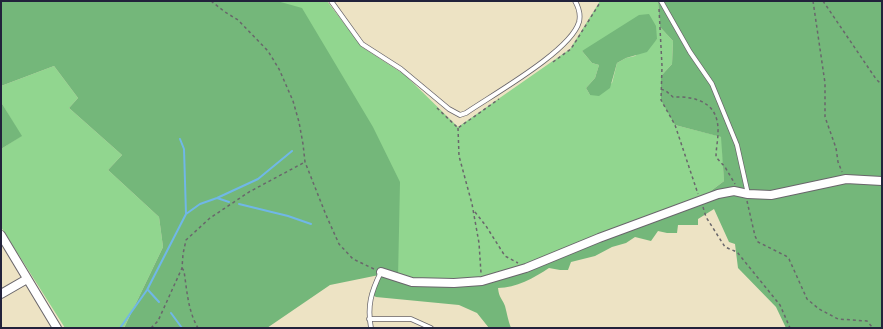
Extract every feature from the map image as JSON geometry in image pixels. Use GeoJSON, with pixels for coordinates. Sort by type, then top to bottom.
{"type":"FeatureCollection","features":[{"type":"Feature","properties":{"kind":"street"},"geometry":{"type":"LineString","coordinates":[[381,272],[412,282],[454,283],[482,281],[526,268],[599,238],[718,194],[734,191],[771,195],[846,179],[882,181]]}},
{"type":"Feature","properties":{"kind":"street"},"geometry":{"type":"LineString","coordinates":[[1,235],[57,328]]}},
{"type":"Feature","properties":{"kind":"street"},"geometry":{"type":"LineString","coordinates":[[1,294],[27,279]]}},
{"type":"Feature","properties":{"kind":"lane"},"geometry":{"type":"LineString","coordinates":[[331,1],[362,44],[401,69],[449,109],[460,115],[466,113],[554,54],[568,41],[579,22],[580,14],[576,1]]}},
{"type":"Feature","properties":{"kind":"lane"},"geometry":{"type":"LineString","coordinates":[[661,1],[690,52],[712,84],[737,145],[745,193]]}},
{"type":"Feature","properties":{"kind":"lane"},"geometry":{"type":"LineString","coordinates":[[371,328],[369,319],[369,300],[381,272]]}},
{"type":"Feature","properties":{"kind":"lane"},"geometry":{"type":"LineString","coordinates":[[369,319],[410,319],[431,328]]}},
{"type":"Feature","properties":{"kind":"path"},"geometry":{"type":"LineString","coordinates":[[211,1],[238,20],[268,51],[279,69],[293,101],[299,122],[305,162],[339,244],[353,259],[381,272]]}},
{"type":"Feature","properties":{"kind":"path"},"geometry":{"type":"LineString","coordinates":[[552,62],[571,49],[601,1]]}},
{"type":"Feature","properties":{"kind":"path"},"geometry":{"type":"LineString","coordinates":[[813,1],[824,82],[825,117],[836,148],[838,162],[846,179]]}},
{"type":"Feature","properties":{"kind":"path"},"geometry":{"type":"LineString","coordinates":[[823,1],[876,79],[882,85]]}},
{"type":"Feature","properties":{"kind":"path"},"geometry":{"type":"LineString","coordinates":[[659,6],[662,66],[661,100],[675,125],[706,217],[725,247],[737,252],[780,305],[790,328]]}},
{"type":"Feature","properties":{"kind":"path"},"geometry":{"type":"LineString","coordinates":[[661,89],[673,97],[682,96],[699,99],[706,103],[714,111],[718,132],[716,157],[745,193],[755,236],[758,242],[789,259],[807,299],[812,304],[838,319],[866,321],[873,328]]}},
{"type":"Feature","properties":{"kind":"path"},"geometry":{"type":"LineString","coordinates":[[458,128],[502,97]]}},
{"type":"Feature","properties":{"kind":"path"},"geometry":{"type":"LineString","coordinates":[[437,107],[458,128],[459,156],[474,211],[479,243],[482,281]]}},
{"type":"Feature","properties":{"kind":"path"},"geometry":{"type":"LineString","coordinates":[[151,328],[158,321],[182,268],[186,240],[210,218],[255,188],[305,162]]}},
{"type":"Feature","properties":{"kind":"path"},"geometry":{"type":"LineString","coordinates":[[474,211],[486,226],[505,256],[526,268]]}},
{"type":"Feature","properties":{"kind":"path"},"geometry":{"type":"LineString","coordinates":[[182,268],[184,271],[189,307],[198,328]]}},
{"type":"Feature","properties":{"kind":"green space"},"geometry":{"type":"Polygon","coordinates":[[[1,1],[277,1],[302,8],[373,127],[400,182],[398,278],[482,281],[700,199],[724,181],[721,137],[675,125],[661,100],[661,76],[672,64],[673,41],[660,27],[658,1],[882,1],[882,328],[786,328],[776,307],[738,268],[735,244],[729,242],[714,209],[698,219],[698,225],[678,225],[677,233],[658,231],[651,241],[635,237],[626,243],[612,247],[595,256],[571,262],[568,270],[549,268],[525,282],[505,288],[498,288],[511,328],[489,328],[477,313],[459,305],[376,297],[371,294],[379,275],[330,285],[267,328],[124,328],[163,247],[159,217],[108,170],[122,155],[69,108],[78,98],[54,66],[1,86],[1,1]]]}},
{"type":"Feature","properties":{"kind":"green space"},"geometry":{"type":"Polygon","coordinates":[[[277,1],[327,1],[362,47],[405,75],[458,127],[570,49],[600,1],[658,1],[660,27],[673,41],[672,64],[661,76],[675,125],[722,137],[724,181],[700,199],[482,281],[398,278],[277,1]],[[657,39],[582,51],[592,63],[599,65],[595,78],[586,88],[590,95],[612,83],[617,63],[626,58],[635,56],[657,39]]]}},
{"type":"Feature","properties":{"kind":"green space"},"geometry":{"type":"Polygon","coordinates":[[[649,14],[656,26],[657,39],[647,52],[626,58],[617,63],[610,88],[599,96],[590,95],[586,88],[595,78],[599,65],[592,63],[582,51],[639,15],[649,14]]]}},
{"type":"Feature","properties":{"kind":"green space"},"geometry":{"type":"Polygon","coordinates":[[[54,66],[78,98],[69,108],[122,155],[108,170],[159,217],[163,247],[124,328],[65,328],[1,227],[1,149],[21,136],[1,102],[1,86],[54,66]]]}},
{"type":"Feature","properties":{"kind":"green space"},"geometry":{"type":"Polygon","coordinates":[[[1,102],[22,136],[1,149],[1,102]]]}},
{"type":"Feature","properties":{"kind":"waterway"},"geometry":{"type":"LineString","coordinates":[[180,139],[184,149],[186,214]]}},
{"type":"Feature","properties":{"kind":"waterway"},"geometry":{"type":"LineString","coordinates":[[120,328],[147,290],[186,214],[200,204],[217,198],[258,179],[292,151]]}},
{"type":"Feature","properties":{"kind":"waterway"},"geometry":{"type":"LineString","coordinates":[[217,198],[229,202]]}},
{"type":"Feature","properties":{"kind":"waterway"},"geometry":{"type":"LineString","coordinates":[[239,204],[288,216],[311,224]]}},
{"type":"Feature","properties":{"kind":"waterway"},"geometry":{"type":"LineString","coordinates":[[148,290],[159,302]]}},
{"type":"Feature","properties":{"kind":"waterway"},"geometry":{"type":"LineString","coordinates":[[171,313],[182,328]]}}]}
